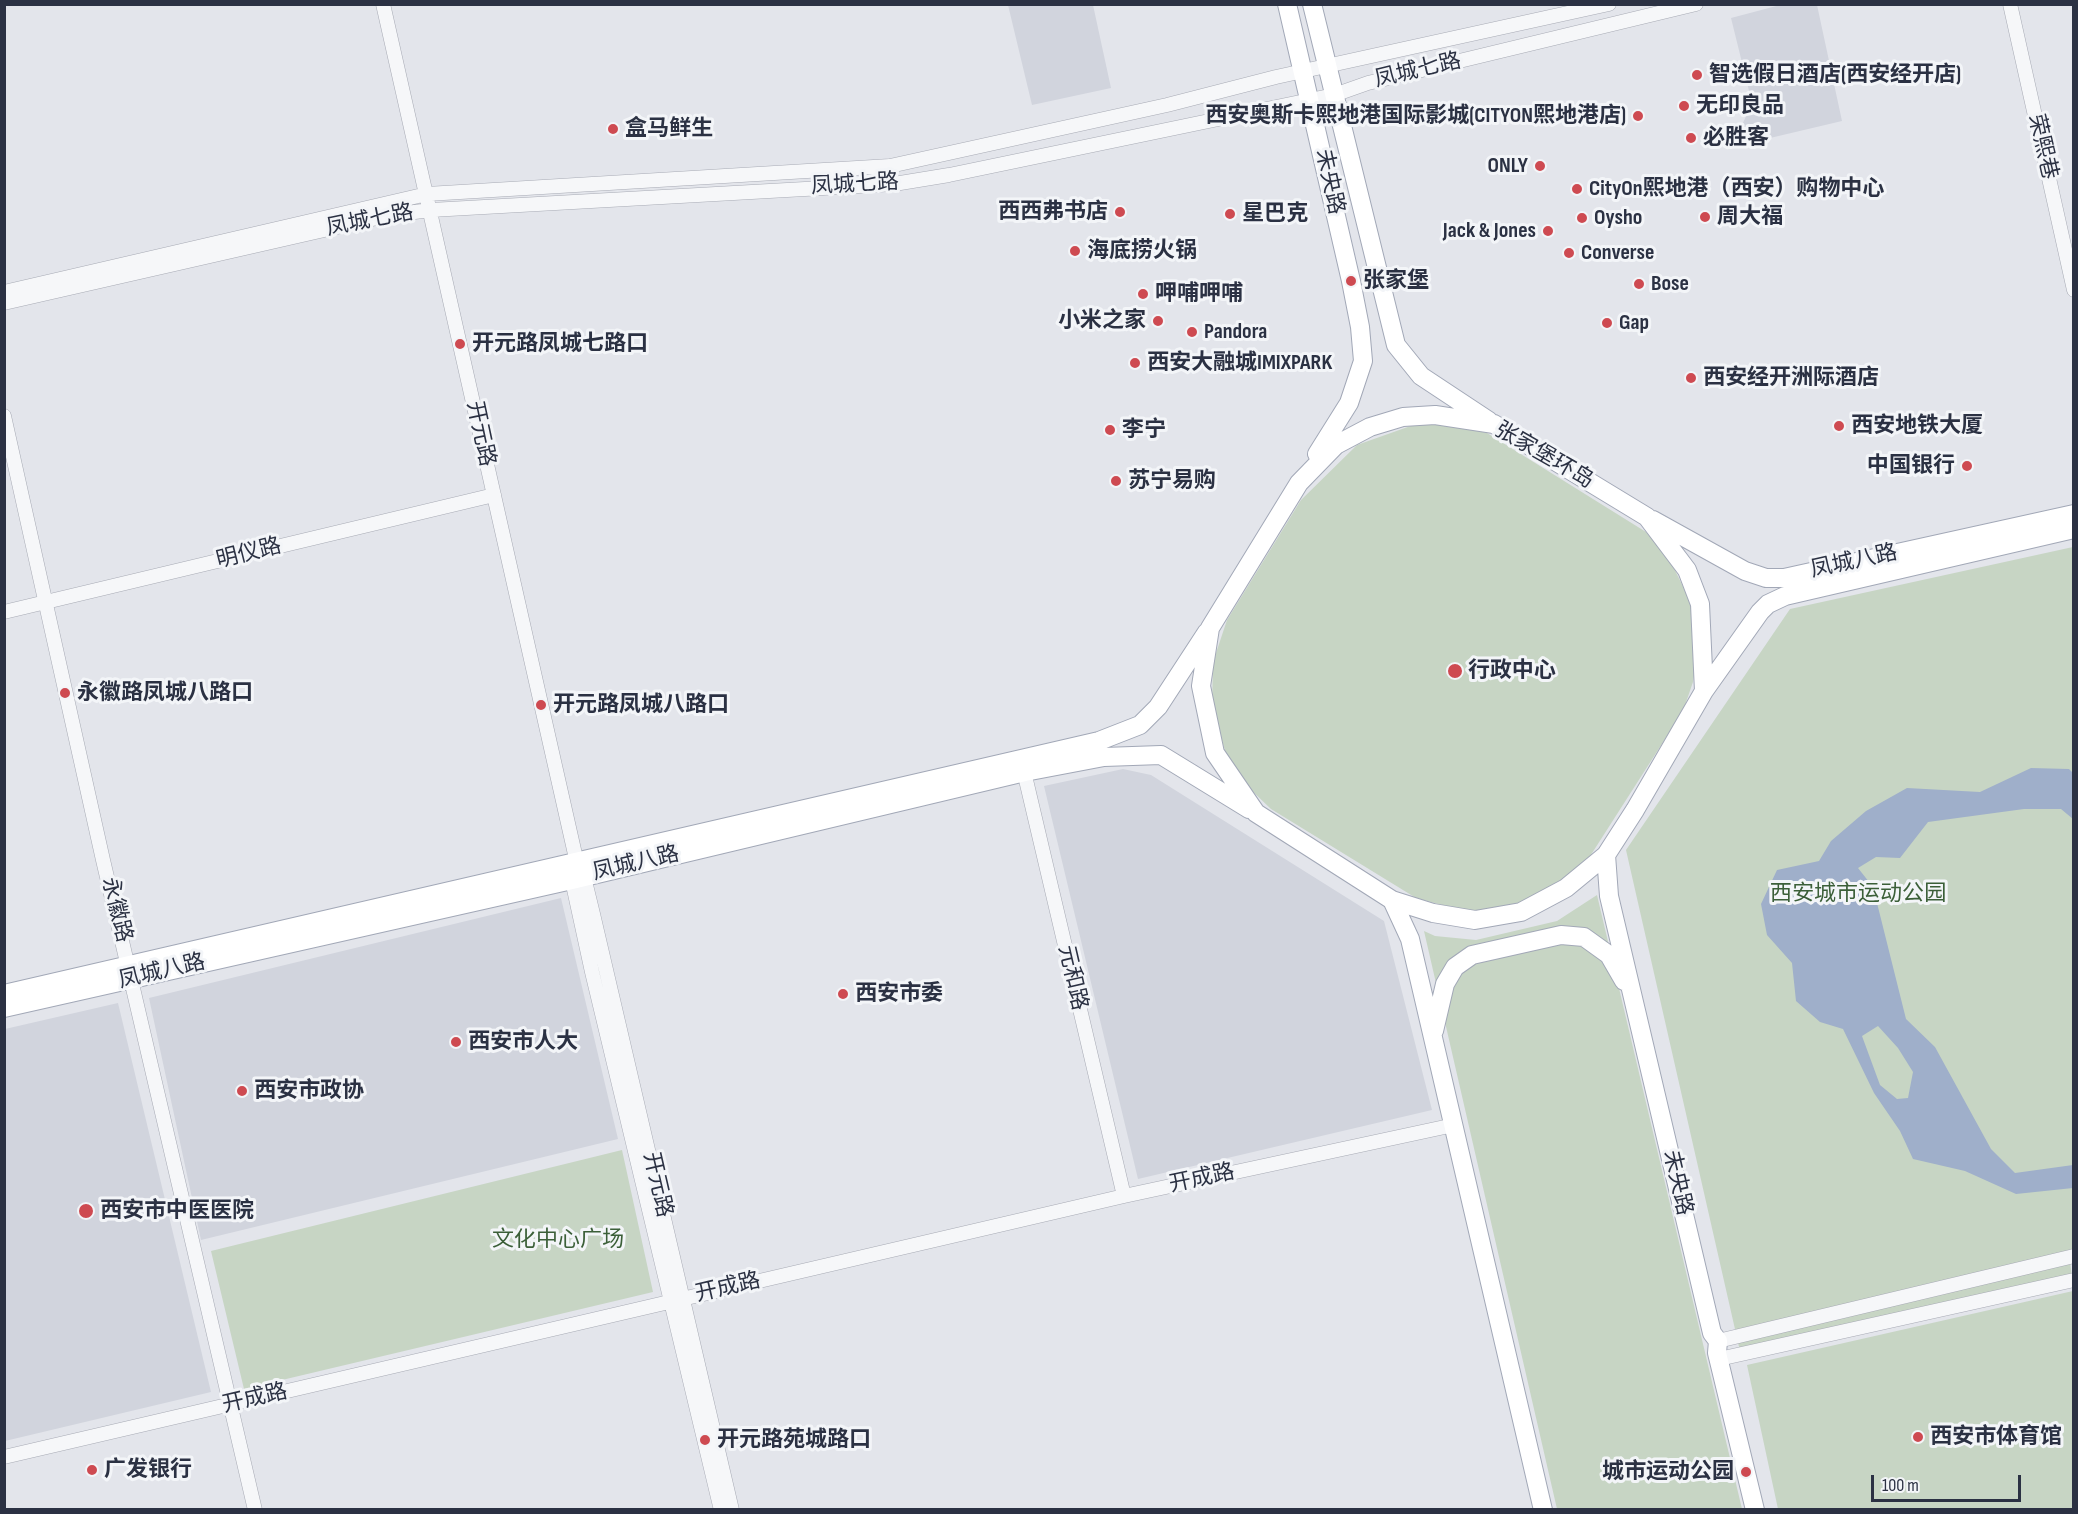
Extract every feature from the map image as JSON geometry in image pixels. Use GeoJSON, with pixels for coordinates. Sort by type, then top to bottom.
{"type":"FeatureCollection","features":[{"type":"Feature","properties":{"kind":"main road","name":"未央路"},"geometry":{"type":"LineString","coordinates":[[1287,4],[1311,99],[1360,327],[1364,361],[1349,404],[1299,483]]}},
{"type":"Feature","properties":{"kind":"main road","name":"未央路"},"geometry":{"type":"LineString","coordinates":[[1312,4],[1396,345],[1421,376],[1494,424]]}},
{"type":"Feature","properties":{"kind":"main road","name":"张家堡环岛"},"geometry":{"type":"LineString","coordinates":[[1435,415],[1494,424],[1647,517],[1688,570],[1700,604],[1704,691],[1606,855],[1566,888],[1521,912],[1475,920],[1433,913],[1392,900],[1256,813],[1215,753],[1201,686],[1210,628],[1299,483],[1336,445],[1370,427],[1403,417],[1435,415]]}},
{"type":"Feature","properties":{"kind":"main road","name":"凤城八路"},"geometry":{"type":"LineString","coordinates":[[1647,517],[1744,571],[1766,578],[1784,578],[2073,514]]}},
{"type":"Feature","properties":{"kind":"main road","name":"凤城八路"},"geometry":{"type":"LineString","coordinates":[[1704,691],[1760,612],[1768,604],[1785,596],[2073,529]]}},
{"type":"Feature","properties":{"kind":"main road","name":"凤城八路"},"geometry":{"type":"LineString","coordinates":[[4,994],[131,972],[578,873],[1023,765],[1099,741],[1140,725],[1158,707],[1210,628]]}},
{"type":"Feature","properties":{"kind":"main road","name":"凤城八路"},"geometry":{"type":"LineString","coordinates":[[1023,765],[1104,757],[1161,756],[1256,813]]}},
{"type":"Feature","properties":{"kind":"main road","name":"未央路"},"geometry":{"type":"LineString","coordinates":[[1606,855],[1609,896],[1755,1509]]}},
{"type":"Feature","properties":{"kind":"main road"},"geometry":{"type":"LineString","coordinates":[[1392,900],[1410,939],[1543,1509]]}},
{"type":"Feature","properties":{"kind":"main road"},"geometry":{"type":"LineString","coordinates":[[1432,1035],[1445,984],[1455,967],[1472,956],[1561,936],[1584,937],[1609,955],[1633,995]]}},
{"type":"Feature","properties":{"kind":"main road","name":"凤城八路"},"geometry":{"type":"LineString","coordinates":[[4,1008],[131,972]]}},
{"type":"Feature","properties":{"kind":"street","name":"开元路"},"geometry":{"type":"LineString","coordinates":[[382,4],[428,194],[578,873],[678,1300],[732,1509]]}},
{"type":"Feature","properties":{"kind":"street","name":"凤城七路"},"geometry":{"type":"LineString","coordinates":[[4,292],[428,194],[890,166],[1167,105],[1303,71],[1609,4]]}},
{"type":"Feature","properties":{"kind":"street","name":"凤城七路"},"geometry":{"type":"LineString","coordinates":[[4,303],[379,216],[431,210],[894,183],[949,175],[1334,94],[1368,83],[1696,4]]}},
{"type":"Feature","properties":{"kind":"street","name":"荣熙巷"},"geometry":{"type":"LineString","coordinates":[[2010,4],[2073,290]]}},
{"type":"Feature","properties":{"kind":"street","name":"永徽路"},"geometry":{"type":"LineString","coordinates":[[4,416],[45,603],[255,1509]]}},
{"type":"Feature","properties":{"kind":"street","name":"明仪路"},"geometry":{"type":"LineString","coordinates":[[4,612],[494,495]]}},
{"type":"Feature","properties":{"kind":"street","name":"元和路"},"geometry":{"type":"LineString","coordinates":[[1023,765],[1124,1196]]}},
{"type":"Feature","properties":{"kind":"street","name":"开成路"},"geometry":{"type":"LineString","coordinates":[[4,1457],[1124,1196],[1454,1125]]}},
{"type":"Feature","properties":{"kind":"street"},"geometry":{"type":"LineString","coordinates":[[1718,1350],[2073,1256]]}},
{"type":"Feature","properties":{"kind":"street"},"geometry":{"type":"LineString","coordinates":[[1718,1350],[2073,1280]]}},
{"type":"Feature","properties":{"kind":"street","name":"开元路"},"geometry":{"type":"LineString","coordinates":[[678,1300],[721,1509]]}},
{"type":"Feature","properties":{"kind":"shaded area"},"geometry":{"type":"Polygon","coordinates":[[[1784,4],[1817,5],[1842,121],[1732,147],[1752,103],[1731,18],[1784,4]]]}},
{"type":"Feature","properties":{"kind":"shaded area"},"geometry":{"type":"Polygon","coordinates":[[[1008,5],[1093,5],[1111,88],[1032,105],[1008,5]]]}},
{"type":"Feature","properties":{"kind":"shaded area"},"geometry":{"type":"Polygon","coordinates":[[[1123,769],[1151,775],[1384,921],[1432,1110],[1138,1179],[1044,786],[1123,769]]]}},
{"type":"Feature","properties":{"kind":"shaded area"},"geometry":{"type":"Polygon","coordinates":[[[561,898],[618,1139],[201,1240],[149,998],[561,898]]]}},
{"type":"Feature","properties":{"kind":"shaded area","name":"西安市中医医院"},"geometry":{"type":"Polygon","coordinates":[[[118,1003],[211,1392],[5,1441],[5,1029],[118,1003]]]}},
{"type":"Feature","properties":{"kind":"green space"},"geometry":{"type":"Polygon","coordinates":[[[1419,423],[1456,425],[1487,433],[1646,532],[1670,560],[1691,603],[1697,657],[1693,682],[1683,711],[1587,861],[1568,879],[1515,905],[1480,911],[1461,910],[1416,898],[1271,809],[1248,787],[1226,754],[1212,707],[1213,662],[1227,620],[1301,500],[1357,445],[1419,423]]]}},
{"type":"Feature","properties":{"kind":"green space","name":"西安城市运动公园"},"geometry":{"type":"Polygon","coordinates":[[[2073,547],[2074,1254],[2070,1262],[2073,1284],[1742,1360],[1626,850],[1790,609],[2073,547]]]}},
{"type":"Feature","properties":{"kind":"green space"},"geometry":{"type":"Polygon","coordinates":[[[1597,895],[1742,1509],[1557,1509],[1424,931],[1435,936],[1476,940],[1557,921],[1597,895]]]}},
{"type":"Feature","properties":{"kind":"green space","name":"文化中心广场"},"geometry":{"type":"Polygon","coordinates":[[[622,1150],[653,1292],[244,1389],[211,1251],[622,1150]]]}},
{"type":"Feature","properties":{"kind":"green space","name":"西安市体育馆"},"geometry":{"type":"Polygon","coordinates":[[[2073,1291],[2073,1509],[1778,1509],[1747,1365],[2073,1291]]]}},
{"type":"Feature","properties":{"kind":"water"},"geometry":{"type":"Polygon","coordinates":[[[2031,768],[2069,769],[2073,773],[2073,819],[2061,809],[2024,809],[1928,822],[1900,858],[1876,857],[1858,868],[1873,887],[1906,1019],[1935,1047],[1991,1149],[2015,1173],[2073,1165],[2073,1188],[2016,1194],[1965,1171],[1913,1159],[1900,1131],[1874,1093],[1843,1029],[1820,1022],[1796,1001],[1792,963],[1767,935],[1761,904],[1777,870],[1819,861],[1831,841],[1866,811],[1907,788],[1980,792],[2031,768]],[[1878,1026],[1862,1036],[1880,1085],[1897,1099],[1908,1098],[1913,1072],[1898,1048],[1878,1026]]]}},
{"type":"Feature","properties":{"kind":"place","name":"智选假日酒店(西安经开店)"},"geometry":{"type":"Point","coordinates":[1697,75]}},
{"type":"Feature","properties":{"kind":"place","name":"无印良品"},"geometry":{"type":"Point","coordinates":[1684,106]}},
{"type":"Feature","properties":{"kind":"place","name":"西安奥斯卡熙地港国际影城(CITYON熙地港店)"},"geometry":{"type":"Point","coordinates":[1638,116]}},
{"type":"Feature","properties":{"kind":"place","name":"盒马鲜生"},"geometry":{"type":"Point","coordinates":[613,129]}},
{"type":"Feature","properties":{"kind":"place","name":"必胜客"},"geometry":{"type":"Point","coordinates":[1691,138]}},
{"type":"Feature","properties":{"kind":"place","name":"ONLY"},"geometry":{"type":"Point","coordinates":[1540,166]}},
{"type":"Feature","properties":{"kind":"place","name":"CityOn熙地港（西安）购物中心"},"geometry":{"type":"Point","coordinates":[1577,189]}},
{"type":"Feature","properties":{"kind":"place","name":"西西弗书店"},"geometry":{"type":"Point","coordinates":[1120,212]}},
{"type":"Feature","properties":{"kind":"place","name":"星巴克"},"geometry":{"type":"Point","coordinates":[1230,214]}},
{"type":"Feature","properties":{"kind":"place","name":"周大福"},"geometry":{"type":"Point","coordinates":[1705,217]}},
{"type":"Feature","properties":{"kind":"place","name":"Oysho"},"geometry":{"type":"Point","coordinates":[1582,218]}},
{"type":"Feature","properties":{"kind":"place","name":"Jack & Jones"},"geometry":{"type":"Point","coordinates":[1548,231]}},
{"type":"Feature","properties":{"kind":"place","name":"海底捞火锅"},"geometry":{"type":"Point","coordinates":[1075,251]}},
{"type":"Feature","properties":{"kind":"place","name":"Converse"},"geometry":{"type":"Point","coordinates":[1569,253]}},
{"type":"Feature","properties":{"kind":"place","name":"张家堡"},"geometry":{"type":"Point","coordinates":[1351,281]}},
{"type":"Feature","properties":{"kind":"place","name":"Bose"},"geometry":{"type":"Point","coordinates":[1639,284]}},
{"type":"Feature","properties":{"kind":"place","name":"呷哺呷哺"},"geometry":{"type":"Point","coordinates":[1143,294]}},
{"type":"Feature","properties":{"kind":"place","name":"小米之家"},"geometry":{"type":"Point","coordinates":[1158,321]}},
{"type":"Feature","properties":{"kind":"place","name":"Gap"},"geometry":{"type":"Point","coordinates":[1607,323]}},
{"type":"Feature","properties":{"kind":"place","name":"Pandora"},"geometry":{"type":"Point","coordinates":[1192,332]}},
{"type":"Feature","properties":{"kind":"place","name":"开元路凤城七路口"},"geometry":{"type":"Point","coordinates":[460,344]}},
{"type":"Feature","properties":{"kind":"place","name":"西安大融城IMIXPARK"},"geometry":{"type":"Point","coordinates":[1135,363]}},
{"type":"Feature","properties":{"kind":"place","name":"西安经开洲际酒店"},"geometry":{"type":"Point","coordinates":[1691,378]}},
{"type":"Feature","properties":{"kind":"place","name":"西安地铁大厦"},"geometry":{"type":"Point","coordinates":[1839,426]}},
{"type":"Feature","properties":{"kind":"place","name":"李宁"},"geometry":{"type":"Point","coordinates":[1110,430]}},
{"type":"Feature","properties":{"kind":"place","name":"中国银行"},"geometry":{"type":"Point","coordinates":[1967,466]}},
{"type":"Feature","properties":{"kind":"place","name":"苏宁易购"},"geometry":{"type":"Point","coordinates":[1116,481]}},
{"type":"Feature","properties":{"kind":"place","name":"行政中心"},"geometry":{"type":"Point","coordinates":[1455,671]}},
{"type":"Feature","properties":{"kind":"place","name":"永徽路凤城八路口"},"geometry":{"type":"Point","coordinates":[65,693]}},
{"type":"Feature","properties":{"kind":"place","name":"开元路凤城八路口"},"geometry":{"type":"Point","coordinates":[541,705]}},
{"type":"Feature","properties":{"kind":"place","name":"西安市委"},"geometry":{"type":"Point","coordinates":[843,994]}},
{"type":"Feature","properties":{"kind":"place","name":"西安市人大"},"geometry":{"type":"Point","coordinates":[456,1042]}},
{"type":"Feature","properties":{"kind":"place","name":"西安市政协"},"geometry":{"type":"Point","coordinates":[242,1091]}},
{"type":"Feature","properties":{"kind":"place","name":"西安市中医医院"},"geometry":{"type":"Point","coordinates":[86,1211]}},
{"type":"Feature","properties":{"kind":"place","name":"西安市体育馆"},"geometry":{"type":"Point","coordinates":[1918,1437]}},
{"type":"Feature","properties":{"kind":"place","name":"开元路苑城路口"},"geometry":{"type":"Point","coordinates":[705,1440]}},
{"type":"Feature","properties":{"kind":"place","name":"广发银行"},"geometry":{"type":"Point","coordinates":[92,1470]}},
{"type":"Feature","properties":{"kind":"place","name":"城市运动公园"},"geometry":{"type":"Point","coordinates":[1746,1472]}}]}
